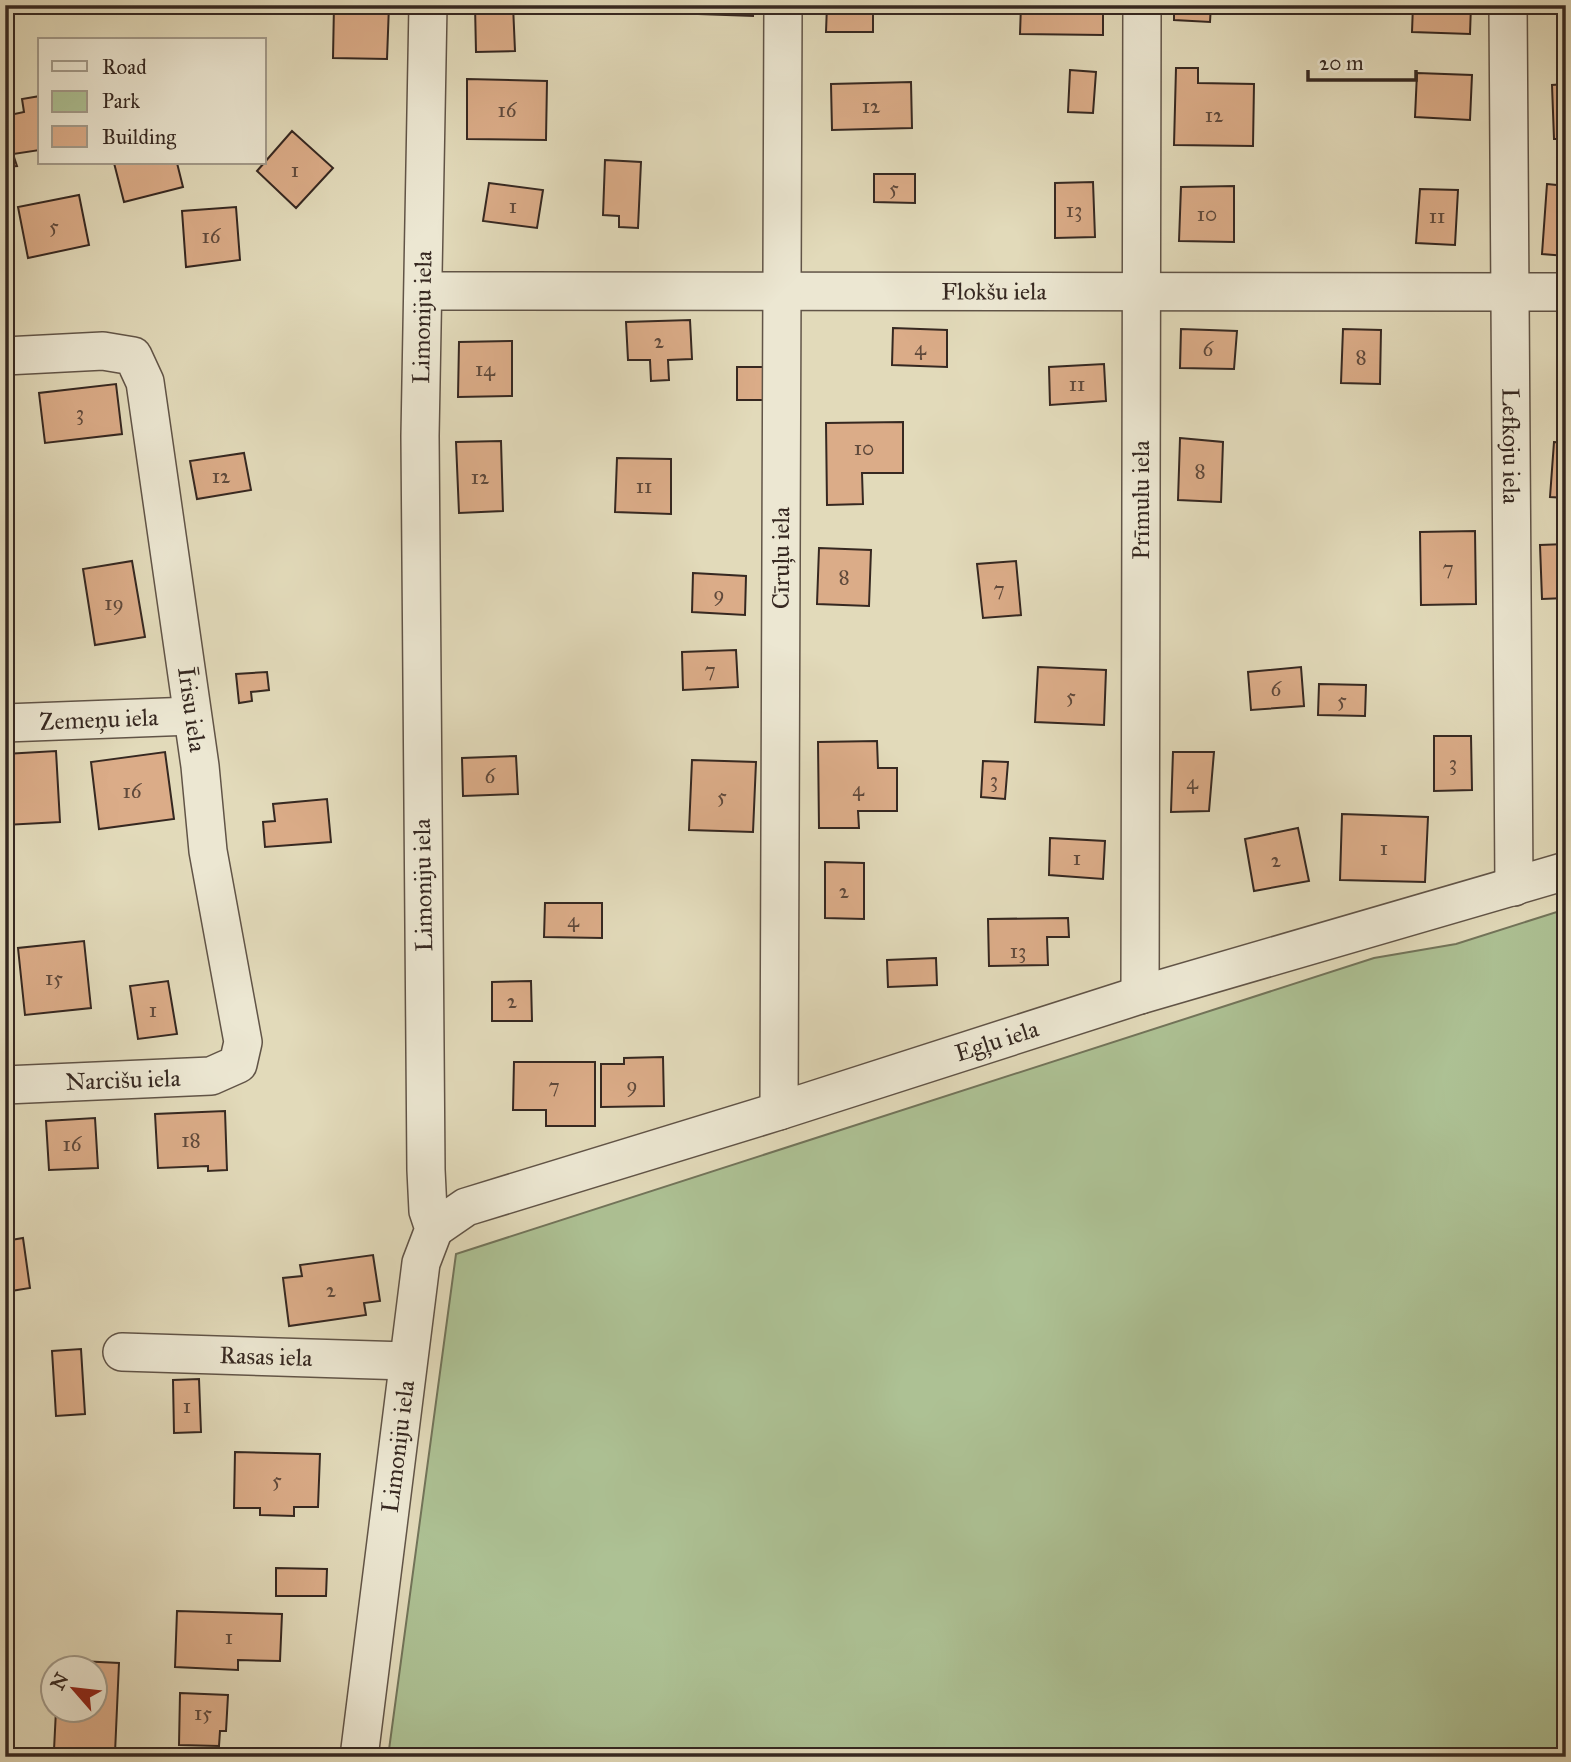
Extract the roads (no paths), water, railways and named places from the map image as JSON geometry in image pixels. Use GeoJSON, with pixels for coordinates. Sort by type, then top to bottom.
{"type":"FeatureCollection","features":[{"type":"Feature","properties":{"kind":"street","name":"Limoniju iela"},"geometry":{"type":"LineString","coordinates":[[359,1757],[407,1360],[421,1263],[434,1228],[428,1211],[426,1142],[420,450],[428,5]]}},
{"type":"Feature","properties":{"kind":"street","name":"Cīruļu iela"},"geometry":{"type":"LineString","coordinates":[[779,1111],[783,5]]}},
{"type":"Feature","properties":{"kind":"street","name":"Prīmulu iela"},"geometry":{"type":"LineString","coordinates":[[1140,995],[1142,5]]}},
{"type":"Feature","properties":{"kind":"street","name":"Lefkoju iela"},"geometry":{"type":"LineString","coordinates":[[1508,5],[1514,887]]}},
{"type":"Feature","properties":{"kind":"street","name":"Flokšu iela"},"geometry":{"type":"LineString","coordinates":[[424,291],[783,289],[1566,292]]}},
{"type":"Feature","properties":{"kind":"street","name":"Īrisu iela"},"geometry":{"type":"LineString","coordinates":[[5,356],[103,351],[133,356],[145,382],[192,716],[208,851],[243,1042],[238,1064]]}},
{"type":"Feature","properties":{"kind":"street","name":"Zemeņu iela"},"geometry":{"type":"LineString","coordinates":[[5,723],[192,716]]}},
{"type":"Feature","properties":{"kind":"street","name":"Egļu iela"},"geometry":{"type":"LineString","coordinates":[[434,1228],[466,1207],[779,1111],[1140,995],[1566,871]]}},
{"type":"Feature","properties":{"kind":"street","name":"Narcišu iela"},"geometry":{"type":"LineString","coordinates":[[5,1085],[211,1076],[238,1064]]}},
{"type":"Feature","properties":{"kind":"street","name":"Rasas iela"},"geometry":{"type":"LineString","coordinates":[[122,1352],[407,1360]]}}]}
